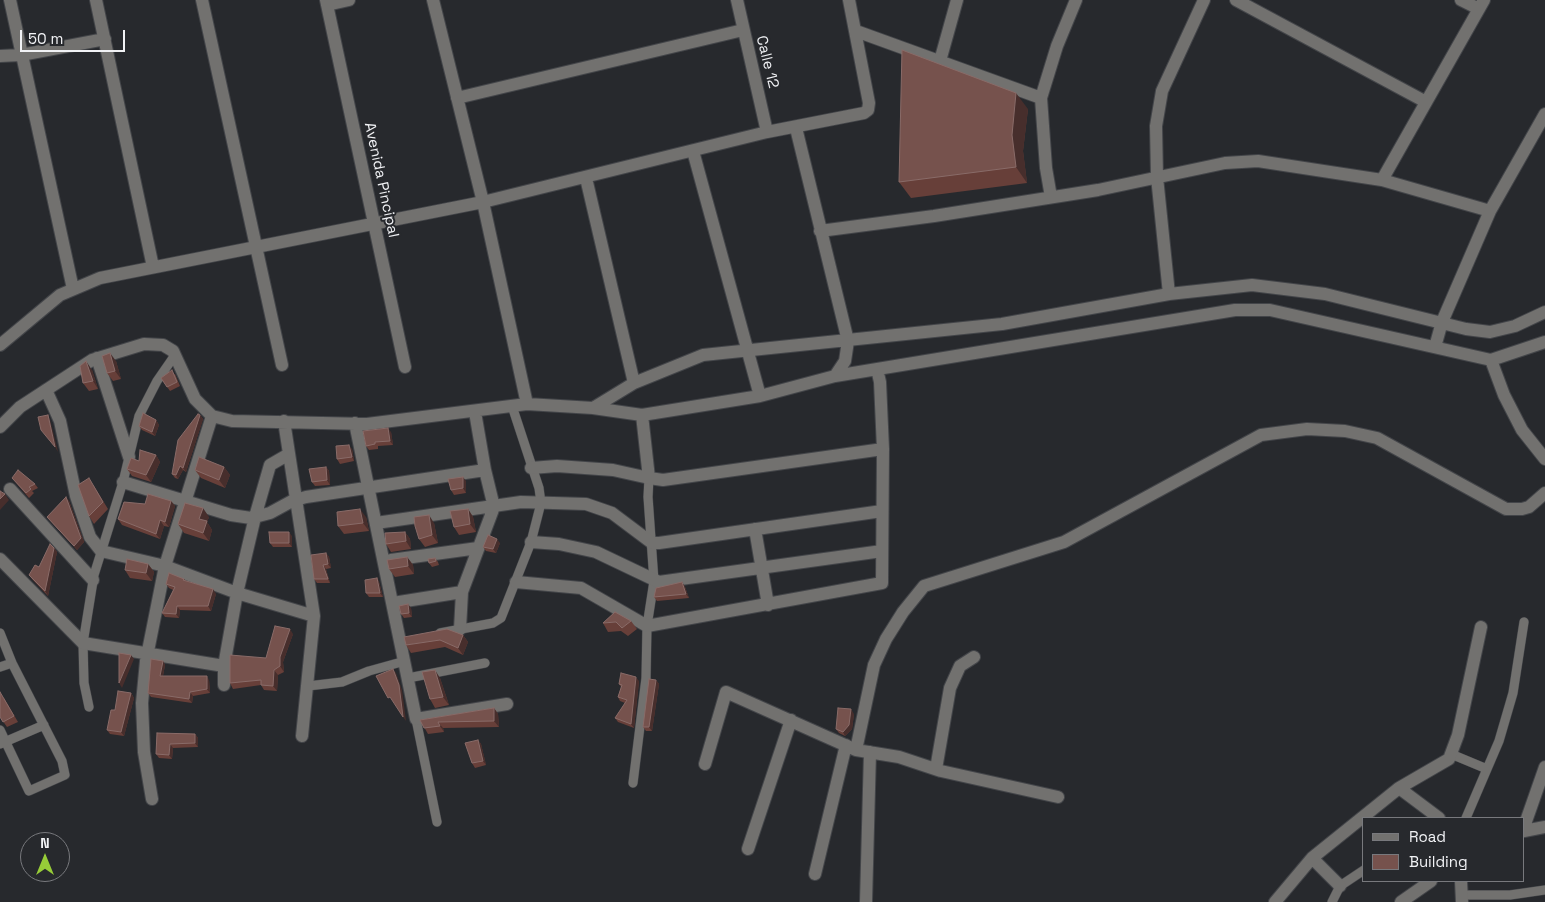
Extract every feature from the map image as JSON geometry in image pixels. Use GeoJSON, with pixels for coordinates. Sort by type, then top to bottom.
{"type":"FeatureCollection","features":[{"type":"Feature","properties":{"kind":"street"},"geometry":{"type":"LineString","coordinates":[[10,0],[73,288]]}},
{"type":"Feature","properties":{"kind":"street"},"geometry":{"type":"LineString","coordinates":[[96,0],[153,267]]}},
{"type":"Feature","properties":{"kind":"street"},"geometry":{"type":"LineString","coordinates":[[202,0],[282,365]]}},
{"type":"Feature","properties":{"kind":"street"},"geometry":{"type":"LineString","coordinates":[[326,3],[349,0]]}},
{"type":"Feature","properties":{"kind":"street"},"geometry":{"type":"LineString","coordinates":[[433,0],[483,202],[527,404]]}},
{"type":"Feature","properties":{"kind":"street","name":"Calle 12"},"geometry":{"type":"LineString","coordinates":[[737,0],[768,132]]}},
{"type":"Feature","properties":{"kind":"street"},"geometry":{"type":"LineString","coordinates":[[0,345],[60,295],[100,278],[483,202],[768,132],[796,128],[864,113],[868,110],[856,31],[849,0]]}},
{"type":"Feature","properties":{"kind":"street"},"geometry":{"type":"LineString","coordinates":[[940,61],[957,0]]}},
{"type":"Feature","properties":{"kind":"street"},"geometry":{"type":"LineString","coordinates":[[1051,197],[1046,168],[1041,98],[1057,46],[1076,0]]}},
{"type":"Feature","properties":{"kind":"street"},"geometry":{"type":"LineString","coordinates":[[1169,294],[1157,177],[1156,126],[1162,91],[1204,0]]}},
{"type":"Feature","properties":{"kind":"street"},"geometry":{"type":"LineString","coordinates":[[1236,0],[1426,102]]}},
{"type":"Feature","properties":{"kind":"street"},"geometry":{"type":"LineString","coordinates":[[1382,180],[1481,5],[1461,0]]}},
{"type":"Feature","properties":{"kind":"street","name":"Avenida Pincipal"},"geometry":{"type":"LineString","coordinates":[[326,3],[404,367]]}},
{"type":"Feature","properties":{"kind":"street"},"geometry":{"type":"LineString","coordinates":[[457,98],[743,30]]}},
{"type":"Feature","properties":{"kind":"street"},"geometry":{"type":"LineString","coordinates":[[856,31],[1041,98]]}},
{"type":"Feature","properties":{"kind":"street"},"geometry":{"type":"LineString","coordinates":[[0,56],[21,55],[105,40]]}},
{"type":"Feature","properties":{"kind":"street"},"geometry":{"type":"LineString","coordinates":[[1435,347],[1442,322],[1490,212],[1545,114]]}},
{"type":"Feature","properties":{"kind":"street"},"geometry":{"type":"LineString","coordinates":[[796,128],[848,341],[845,362],[835,376]]}},
{"type":"Feature","properties":{"kind":"street"},"geometry":{"type":"LineString","coordinates":[[693,151],[760,396]]}},
{"type":"Feature","properties":{"kind":"street"},"geometry":{"type":"LineString","coordinates":[[820,231],[1051,197],[1225,163],[1258,161],[1299,165],[1382,180],[1490,212]]}},
{"type":"Feature","properties":{"kind":"street"},"geometry":{"type":"LineString","coordinates":[[586,178],[634,383]]}},
{"type":"Feature","properties":{"kind":"street"},"geometry":{"type":"LineString","coordinates":[[593,408],[634,383],[703,355],[1002,324],[1169,294],[1252,285],[1324,294],[1490,332],[1515,326],[1545,312]]}},
{"type":"Feature","properties":{"kind":"street"},"geometry":{"type":"LineString","coordinates":[[0,427],[20,407],[97,358],[144,344],[162,345],[173,351],[195,399],[212,416],[232,420],[355,423],[475,412],[527,404],[593,408],[642,415],[760,396],[835,376],[1235,310],[1270,310],[1491,360],[1545,342]]}},
{"type":"Feature","properties":{"kind":"street"},"geometry":{"type":"LineString","coordinates":[[97,358],[129,458]]}},
{"type":"Feature","properties":{"kind":"street"},"geometry":{"type":"LineString","coordinates":[[1491,360],[1504,395],[1522,430],[1545,459]]}},
{"type":"Feature","properties":{"kind":"street"},"geometry":{"type":"LineString","coordinates":[[516,582],[581,588],[647,626],[882,583],[883,449],[880,382],[877,369]]}},
{"type":"Feature","properties":{"kind":"street"},"geometry":{"type":"LineString","coordinates":[[46,390],[60,422],[76,496],[90,537],[101,551],[165,566],[237,593],[314,616]]}},
{"type":"Feature","properties":{"kind":"street"},"geometry":{"type":"LineString","coordinates":[[460,629],[462,592],[494,507],[485,470],[475,412]]}},
{"type":"Feature","properties":{"kind":"street"},"geometry":{"type":"LineString","coordinates":[[642,415],[650,478]]}},
{"type":"Feature","properties":{"kind":"street"},"geometry":{"type":"LineString","coordinates":[[152,799],[144,752],[142,703],[147,654],[165,566],[212,416]]}},
{"type":"Feature","properties":{"kind":"street"},"geometry":{"type":"LineString","coordinates":[[284,421],[314,616],[302,736]]}},
{"type":"Feature","properties":{"kind":"street"},"geometry":{"type":"LineString","coordinates":[[355,423],[393,603],[405,639],[405,662],[416,719],[507,704]]}},
{"type":"Feature","properties":{"kind":"street"},"geometry":{"type":"LineString","coordinates":[[815,874],[874,665],[886,639],[903,612],[924,586],[1064,542],[1261,435],[1307,428],[1345,431],[1377,438],[1506,509],[1522,509],[1529,506],[1545,493]]}},
{"type":"Feature","properties":{"kind":"street"},"geometry":{"type":"LineString","coordinates":[[531,468],[557,466],[604,470],[664,480],[883,449]]}},
{"type":"Feature","properties":{"kind":"street"},"geometry":{"type":"LineString","coordinates":[[224,685],[224,666],[237,593],[270,465],[289,454]]}},
{"type":"Feature","properties":{"kind":"street"},"geometry":{"type":"LineString","coordinates":[[124,482],[231,515],[256,517],[270,513],[296,500],[368,487],[485,470]]}},
{"type":"Feature","properties":{"kind":"street"},"geometry":{"type":"LineString","coordinates":[[10,488],[93,580]]}},
{"type":"Feature","properties":{"kind":"street"},"geometry":{"type":"LineString","coordinates":[[376,523],[521,502],[586,504],[612,513],[652,542],[882,511]]}},
{"type":"Feature","properties":{"kind":"street"},"geometry":{"type":"LineString","coordinates":[[755,529],[768,605]]}},
{"type":"Feature","properties":{"kind":"street"},"geometry":{"type":"LineString","coordinates":[[531,542],[559,544],[596,552],[654,581],[882,551]]}},
{"type":"Feature","properties":{"kind":"street"},"geometry":{"type":"LineString","coordinates":[[384,561],[478,548]]}},
{"type":"Feature","properties":{"kind":"street"},"geometry":{"type":"LineString","coordinates":[[0,559],[83,644],[224,666]]}},
{"type":"Feature","properties":{"kind":"street"},"geometry":{"type":"LineString","coordinates":[[393,603],[462,592]]}},
{"type":"Feature","properties":{"kind":"street"},"geometry":{"type":"LineString","coordinates":[[1363,817],[1399,788],[1449,759],[1458,735],[1481,627]]}},
{"type":"Feature","properties":{"kind":"street"},"geometry":{"type":"LineString","coordinates":[[936,769],[950,688],[960,666],[974,658]]}},
{"type":"Feature","properties":{"kind":"street"},"geometry":{"type":"LineString","coordinates":[[705,764],[726,692],[851,747],[899,756],[936,769],[1058,797]]}},
{"type":"Feature","properties":{"kind":"street"},"geometry":{"type":"LineString","coordinates":[[748,849],[791,720]]}},
{"type":"Feature","properties":{"kind":"street"},"geometry":{"type":"LineString","coordinates":[[866,902],[870,752]]}},
{"type":"Feature","properties":{"kind":"street"},"geometry":{"type":"LineString","coordinates":[[1525,826],[1545,767]]}},
{"type":"Feature","properties":{"kind":"street"},"geometry":{"type":"LineString","coordinates":[[1399,788],[1438,817]]}},
{"type":"Feature","properties":{"kind":"street"},"geometry":{"type":"LineString","coordinates":[[1276,902],[1312,858],[1362,818]]}},
{"type":"Feature","properties":{"kind":"street"},"geometry":{"type":"LineString","coordinates":[[1525,829],[1545,827]]}},
{"type":"Feature","properties":{"kind":"street"},"geometry":{"type":"LineString","coordinates":[[1312,858],[1340,886]]}},
{"type":"Feature","properties":{"kind":"street"},"geometry":{"type":"LineString","coordinates":[[1401,902],[1430,882]]}},
{"type":"Feature","properties":{"kind":"street"},"geometry":{"type":"LineString","coordinates":[[1461,882],[1462,899]]}},
{"type":"Feature","properties":{"kind":"lane"},"geometry":{"type":"LineString","coordinates":[[89,706],[84,683],[83,644],[93,580],[124,482],[139,416],[157,381],[176,355]]}},
{"type":"Feature","properties":{"kind":"lane"},"geometry":{"type":"LineString","coordinates":[[426,635],[493,623],[501,618],[516,582],[531,542],[541,503],[539,488],[512,406]]}},
{"type":"Feature","properties":{"kind":"lane"},"geometry":{"type":"LineString","coordinates":[[633,783],[646,678],[647,626],[654,581],[648,497],[650,478]]}},
{"type":"Feature","properties":{"kind":"lane"},"geometry":{"type":"LineString","coordinates":[[1466,817],[1499,741],[1513,694],[1524,622]]}},
{"type":"Feature","properties":{"kind":"lane"},"geometry":{"type":"LineString","coordinates":[[0,633],[12,663],[62,760],[66,775],[29,791],[3,743],[0,730]]}},
{"type":"Feature","properties":{"kind":"lane"},"geometry":{"type":"LineString","coordinates":[[308,686],[342,682],[369,671],[405,662]]}},
{"type":"Feature","properties":{"kind":"lane"},"geometry":{"type":"LineString","coordinates":[[0,667],[12,663]]}},
{"type":"Feature","properties":{"kind":"lane"},"geometry":{"type":"LineString","coordinates":[[408,678],[486,663]]}},
{"type":"Feature","properties":{"kind":"lane"},"geometry":{"type":"LineString","coordinates":[[416,719],[437,822]]}},
{"type":"Feature","properties":{"kind":"lane"},"geometry":{"type":"LineString","coordinates":[[3,743],[44,726]]}},
{"type":"Feature","properties":{"kind":"lane"},"geometry":{"type":"LineString","coordinates":[[1451,754],[1487,769]]}},
{"type":"Feature","properties":{"kind":"lane"},"geometry":{"type":"LineString","coordinates":[[1332,902],[1340,886],[1362,871]]}},
{"type":"Feature","properties":{"kind":"lane"},"geometry":{"type":"LineString","coordinates":[[1462,899],[1545,890]]}},
{"type":"Feature","properties":{"kind":"building"},"geometry":{"type":"Polygon","coordinates":[[[902,50],[1016,93],[1012,135],[1016,167],[899,182],[902,50]]]}},
{"type":"Feature","properties":{"kind":"building"},"geometry":{"type":"Polygon","coordinates":[[[110,353],[115,371],[107,373],[102,356],[110,353]]]}},
{"type":"Feature","properties":{"kind":"building"},"geometry":{"type":"Polygon","coordinates":[[[86,361],[93,381],[83,383],[80,366],[86,361]]]}},
{"type":"Feature","properties":{"kind":"building"},"geometry":{"type":"Polygon","coordinates":[[[172,370],[177,382],[167,387],[161,378],[172,370]]]}},
{"type":"Feature","properties":{"kind":"building"},"geometry":{"type":"Polygon","coordinates":[[[143,413],[156,420],[152,432],[139,426],[143,413]]]}},
{"type":"Feature","properties":{"kind":"building"},"geometry":{"type":"Polygon","coordinates":[[[198,414],[200,415],[183,468],[180,466],[176,475],[172,474],[178,440],[198,414]]]}},
{"type":"Feature","properties":{"kind":"building"},"geometry":{"type":"Polygon","coordinates":[[[48,415],[55,447],[41,430],[38,417],[48,415]]]}},
{"type":"Feature","properties":{"kind":"building"},"geometry":{"type":"Polygon","coordinates":[[[388,428],[390,441],[375,442],[375,444],[366,446],[363,431],[388,428]]]}},
{"type":"Feature","properties":{"kind":"building"},"geometry":{"type":"Polygon","coordinates":[[[349,445],[352,457],[337,459],[336,446],[349,445]]]}},
{"type":"Feature","properties":{"kind":"building"},"geometry":{"type":"Polygon","coordinates":[[[140,450],[156,455],[146,475],[127,469],[131,458],[139,461],[140,450]]]}},
{"type":"Feature","properties":{"kind":"building"},"geometry":{"type":"Polygon","coordinates":[[[199,457],[224,467],[219,480],[195,470],[199,457]]]}},
{"type":"Feature","properties":{"kind":"building"},"geometry":{"type":"Polygon","coordinates":[[[326,467],[327,480],[312,482],[309,469],[326,467]]]}},
{"type":"Feature","properties":{"kind":"building"},"geometry":{"type":"Polygon","coordinates":[[[18,470],[35,484],[29,487],[31,489],[26,493],[12,478],[18,470]]]}},
{"type":"Feature","properties":{"kind":"building"},"geometry":{"type":"Polygon","coordinates":[[[463,477],[463,488],[451,490],[448,479],[463,477]]]}},
{"type":"Feature","properties":{"kind":"building"},"geometry":{"type":"Polygon","coordinates":[[[89,478],[103,502],[89,516],[78,485],[89,478]]]}},
{"type":"Feature","properties":{"kind":"building"},"geometry":{"type":"Polygon","coordinates":[[[0,491],[5,494],[0,499],[0,491]]]}},
{"type":"Feature","properties":{"kind":"building"},"geometry":{"type":"Polygon","coordinates":[[[148,494],[171,501],[165,522],[160,520],[156,534],[118,519],[124,502],[145,504],[148,494]]]}},
{"type":"Feature","properties":{"kind":"building"},"geometry":{"type":"Polygon","coordinates":[[[66,497],[81,538],[74,546],[47,517],[66,497]]]}},
{"type":"Feature","properties":{"kind":"building"},"geometry":{"type":"Polygon","coordinates":[[[185,503],[203,508],[199,519],[207,521],[203,533],[178,524],[185,503]]]}},
{"type":"Feature","properties":{"kind":"building"},"geometry":{"type":"Polygon","coordinates":[[[360,509],[363,523],[338,526],[337,512],[360,509]]]}},
{"type":"Feature","properties":{"kind":"building"},"geometry":{"type":"Polygon","coordinates":[[[468,509],[470,524],[454,527],[450,511],[468,509]]]}},
{"type":"Feature","properties":{"kind":"building"},"geometry":{"type":"Polygon","coordinates":[[[429,515],[432,535],[419,539],[414,517],[429,515]]]}},
{"type":"Feature","properties":{"kind":"building"},"geometry":{"type":"Polygon","coordinates":[[[269,532],[289,532],[289,543],[270,543],[269,532]]]}},
{"type":"Feature","properties":{"kind":"building"},"geometry":{"type":"Polygon","coordinates":[[[405,532],[406,541],[386,544],[385,533],[405,532]]]}},
{"type":"Feature","properties":{"kind":"building"},"geometry":{"type":"Polygon","coordinates":[[[488,535],[497,539],[493,549],[483,547],[488,535]]]}},
{"type":"Feature","properties":{"kind":"building"},"geometry":{"type":"Polygon","coordinates":[[[50,544],[54,548],[45,591],[29,575],[35,565],[39,567],[50,544]]]}},
{"type":"Feature","properties":{"kind":"building"},"geometry":{"type":"Polygon","coordinates":[[[326,553],[328,564],[323,565],[328,579],[314,579],[311,555],[326,553]]]}},
{"type":"Feature","properties":{"kind":"building"},"geometry":{"type":"Polygon","coordinates":[[[407,557],[408,566],[389,569],[387,560],[407,557]]]}},
{"type":"Feature","properties":{"kind":"building"},"geometry":{"type":"Polygon","coordinates":[[[435,558],[436,561],[429,563],[428,559],[435,558]]]}},
{"type":"Feature","properties":{"kind":"building"},"geometry":{"type":"Polygon","coordinates":[[[127,559],[148,564],[146,573],[125,570],[127,559]]]}},
{"type":"Feature","properties":{"kind":"building"},"geometry":{"type":"Polygon","coordinates":[[[169,573],[183,580],[213,589],[208,606],[177,606],[176,614],[162,613],[175,587],[166,584],[169,573]]]}},
{"type":"Feature","properties":{"kind":"building"},"geometry":{"type":"Polygon","coordinates":[[[377,578],[380,593],[366,593],[365,580],[377,578]]]}},
{"type":"Feature","properties":{"kind":"building"},"geometry":{"type":"Polygon","coordinates":[[[682,582],[686,594],[654,597],[656,588],[682,582]]]}},
{"type":"Feature","properties":{"kind":"building"},"geometry":{"type":"Polygon","coordinates":[[[408,604],[409,613],[401,614],[399,606],[408,604]]]}},
{"type":"Feature","properties":{"kind":"building"},"geometry":{"type":"Polygon","coordinates":[[[615,612],[631,621],[622,628],[616,622],[603,623],[615,612]]]}},
{"type":"Feature","properties":{"kind":"building"},"geometry":{"type":"Polygon","coordinates":[[[275,626],[290,629],[280,657],[280,666],[274,670],[273,686],[261,685],[261,680],[230,683],[230,655],[266,658],[275,626]]]}},
{"type":"Feature","properties":{"kind":"building"},"geometry":{"type":"Polygon","coordinates":[[[447,629],[463,635],[458,648],[440,640],[406,645],[404,637],[447,629]]]}},
{"type":"Feature","properties":{"kind":"building"},"geometry":{"type":"Polygon","coordinates":[[[119,653],[131,655],[119,683],[119,653]]]}},
{"type":"Feature","properties":{"kind":"building"},"geometry":{"type":"Polygon","coordinates":[[[151,659],[163,661],[160,676],[207,676],[207,689],[190,692],[189,699],[148,693],[151,659]]]}},
{"type":"Feature","properties":{"kind":"building"},"geometry":{"type":"Polygon","coordinates":[[[393,669],[399,685],[403,717],[390,697],[388,698],[376,676],[393,669]]]}},
{"type":"Feature","properties":{"kind":"building"},"geometry":{"type":"Polygon","coordinates":[[[435,670],[443,697],[430,699],[422,672],[435,670]]]}},
{"type":"Feature","properties":{"kind":"building"},"geometry":{"type":"Polygon","coordinates":[[[621,673],[636,677],[631,724],[615,718],[627,700],[618,697],[622,685],[619,684],[621,673]]]}},
{"type":"Feature","properties":{"kind":"building"},"geometry":{"type":"Polygon","coordinates":[[[649,679],[656,680],[649,727],[643,727],[649,679]]]}},
{"type":"Feature","properties":{"kind":"building"},"geometry":{"type":"Polygon","coordinates":[[[118,691],[131,693],[121,732],[107,730],[111,710],[115,710],[118,691]]]}},
{"type":"Feature","properties":{"kind":"building"},"geometry":{"type":"Polygon","coordinates":[[[0,692],[14,716],[3,722],[0,717],[0,692]]]}},
{"type":"Feature","properties":{"kind":"building"},"geometry":{"type":"Polygon","coordinates":[[[494,708],[494,721],[438,722],[440,726],[424,728],[420,720],[494,708]]]}},
{"type":"Feature","properties":{"kind":"building"},"geometry":{"type":"Polygon","coordinates":[[[838,708],[851,709],[849,725],[843,732],[836,729],[838,708]]]}},
{"type":"Feature","properties":{"kind":"building"},"geometry":{"type":"Polygon","coordinates":[[[157,733],[195,734],[195,743],[170,744],[169,755],[156,754],[157,733]]]}},
{"type":"Feature","properties":{"kind":"building"},"geometry":{"type":"Polygon","coordinates":[[[478,740],[483,761],[472,763],[465,743],[478,740]]]}}]}
